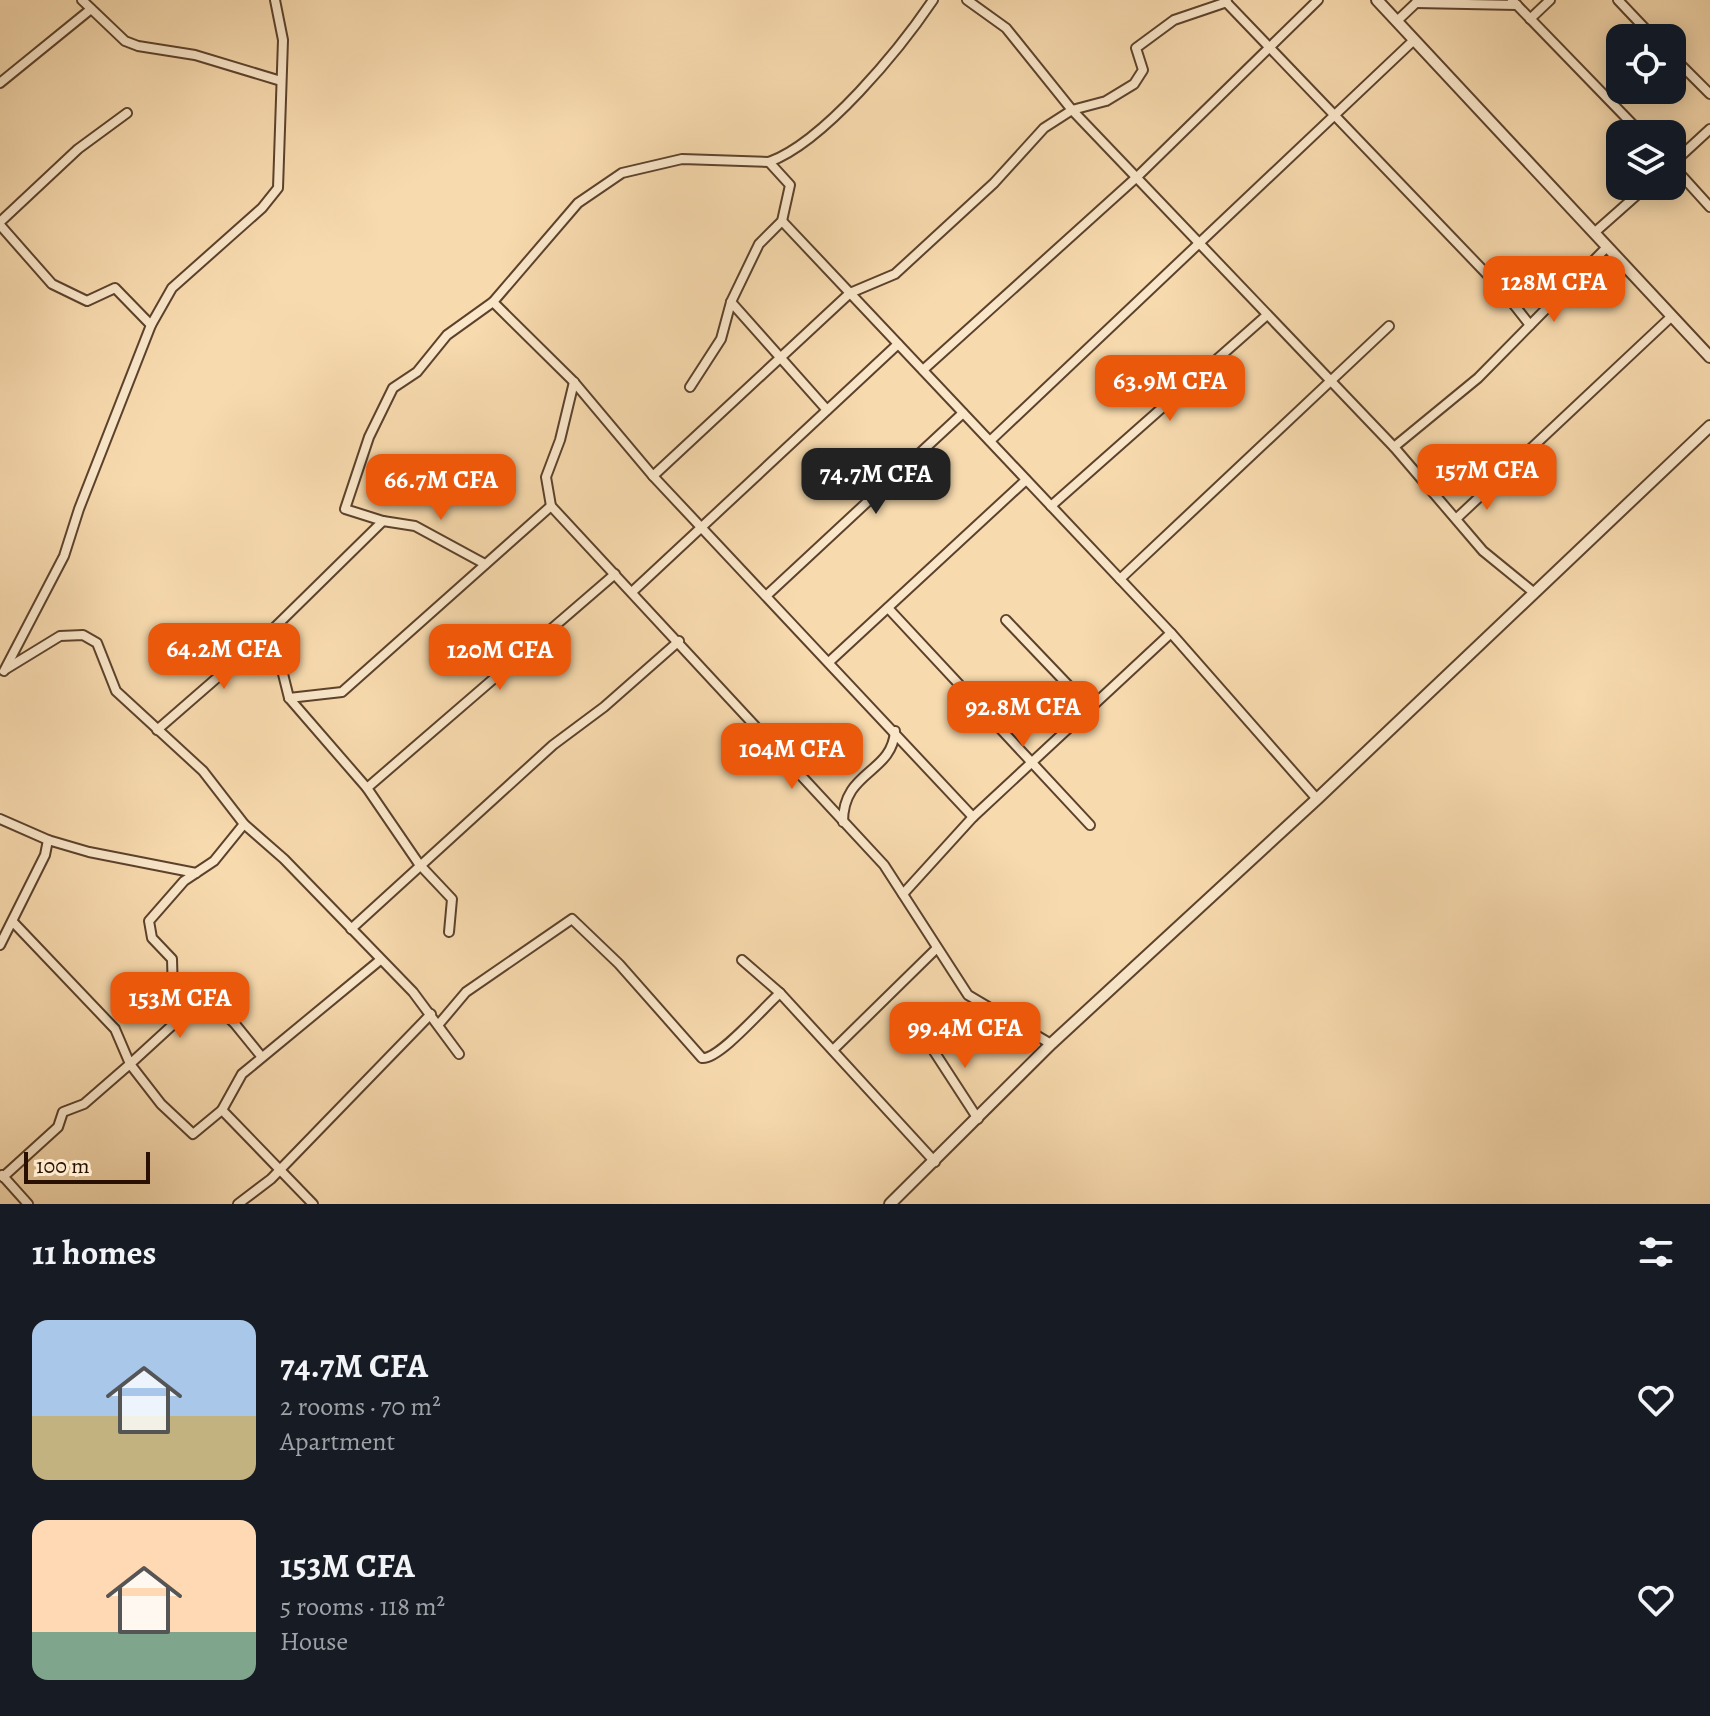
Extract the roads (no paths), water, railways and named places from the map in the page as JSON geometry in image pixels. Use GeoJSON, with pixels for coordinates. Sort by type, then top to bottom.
{"type":"FeatureCollection","features":[{"type":"Feature","properties":{"kind":"street"},"geometry":{"type":"LineString","coordinates":[[82,0],[125,41],[195,55],[281,81]]}},
{"type":"Feature","properties":{"kind":"street"},"geometry":{"type":"LineString","coordinates":[[2,671],[64,556],[79,509],[151,325],[172,288],[262,208],[278,188],[283,40],[275,0]]}},
{"type":"Feature","properties":{"kind":"street"},"geometry":{"type":"LineString","coordinates":[[485,564],[415,526],[383,521],[345,509],[369,437],[393,388],[417,372],[447,335],[493,302],[578,203],[622,173],[682,159],[769,162],[795,150],[868,80],[912,32],[933,0]]}},
{"type":"Feature","properties":{"kind":"street"},"geometry":{"type":"LineString","coordinates":[[967,0],[1006,28],[1072,110],[1394,447],[1436,500],[1457,518],[1483,551],[1532,591]]}},
{"type":"Feature","properties":{"kind":"street"},"geometry":{"type":"LineString","coordinates":[[923,370],[1138,176],[1318,0]]}},
{"type":"Feature","properties":{"kind":"street"},"geometry":{"type":"LineString","coordinates":[[1377,0],[1710,357]]}},
{"type":"Feature","properties":{"kind":"street"},"geometry":{"type":"LineString","coordinates":[[1530,19],[1550,0]]}},
{"type":"Feature","properties":{"kind":"street"},"geometry":{"type":"LineString","coordinates":[[1618,0],[1641,24]]}},
{"type":"Feature","properties":{"kind":"street"},"geometry":{"type":"LineString","coordinates":[[653,476],[850,293],[895,274],[994,183],[1044,128],[1072,110],[1106,101],[1134,84],[1143,70],[1136,48],[1174,20],[1226,1],[1504,292],[1530,325]]}},
{"type":"Feature","properties":{"kind":"street"},"geometry":{"type":"LineString","coordinates":[[1397,21],[1417,2],[1515,2],[1628,120]]}},
{"type":"Feature","properties":{"kind":"street"},"geometry":{"type":"LineString","coordinates":[[0,83],[91,9]]}},
{"type":"Feature","properties":{"kind":"street"},"geometry":{"type":"LineString","coordinates":[[990,441],[1414,40]]}},
{"type":"Feature","properties":{"kind":"street"},"geometry":{"type":"LineString","coordinates":[[1686,70],[1710,94]]}},
{"type":"Feature","properties":{"kind":"street"},"geometry":{"type":"LineString","coordinates":[[127,113],[78,149],[0,223],[52,284],[87,301],[115,288],[151,325]]}},
{"type":"Feature","properties":{"kind":"street"},"geometry":{"type":"LineString","coordinates":[[1686,152],[1710,129]]}},
{"type":"Feature","properties":{"kind":"street"},"geometry":{"type":"LineString","coordinates":[[690,387],[721,339],[731,302],[759,244],[782,221],[790,185],[769,162]]}},
{"type":"Feature","properties":{"kind":"street"},"geometry":{"type":"LineString","coordinates":[[1686,180],[1710,207]]}},
{"type":"Feature","properties":{"kind":"street"},"geometry":{"type":"LineString","coordinates":[[1594,233],[1631,200]]}},
{"type":"Feature","properties":{"kind":"street"},"geometry":{"type":"LineString","coordinates":[[782,221],[1171,633],[1317,799]]}},
{"type":"Feature","properties":{"kind":"street"},"geometry":{"type":"LineString","coordinates":[[1394,447],[1478,378],[1607,247]]}},
{"type":"Feature","properties":{"kind":"street"},"geometry":{"type":"LineString","coordinates":[[493,302],[574,382],[653,476],[973,817]]}},
{"type":"Feature","properties":{"kind":"street"},"geometry":{"type":"LineString","coordinates":[[731,302],[827,410]]}},
{"type":"Feature","properties":{"kind":"street"},"geometry":{"type":"LineString","coordinates":[[1051,506],[1267,315]]}},
{"type":"Feature","properties":{"kind":"street"},"geometry":{"type":"LineString","coordinates":[[1457,518],[1672,316]]}},
{"type":"Feature","properties":{"kind":"street"},"geometry":{"type":"LineString","coordinates":[[1120,579],[1328,380],[1389,326]]}},
{"type":"Feature","properties":{"kind":"street"},"geometry":{"type":"LineString","coordinates":[[632,592],[898,344]]}},
{"type":"Feature","properties":{"kind":"street"},"geometry":{"type":"LineString","coordinates":[[574,382],[546,477],[551,506],[884,865],[968,995],[1051,1044]]}},
{"type":"Feature","properties":{"kind":"street"},"geometry":{"type":"LineString","coordinates":[[766,596],[963,413]]}},
{"type":"Feature","properties":{"kind":"street"},"geometry":{"type":"LineString","coordinates":[[890,1204],[1051,1044],[1317,799],[1532,591],[1710,426]]}},
{"type":"Feature","properties":{"kind":"street"},"geometry":{"type":"LineString","coordinates":[[829,662],[1026,480]]}},
{"type":"Feature","properties":{"kind":"street"},"geometry":{"type":"LineString","coordinates":[[289,698],[342,692],[551,506]]}},
{"type":"Feature","properties":{"kind":"street"},"geometry":{"type":"LineString","coordinates":[[157,730],[272,630],[383,521]]}},
{"type":"Feature","properties":{"kind":"street"},"geometry":{"type":"LineString","coordinates":[[367,788],[615,574]]}},
{"type":"Feature","properties":{"kind":"street"},"geometry":{"type":"LineString","coordinates":[[888,608],[1090,825]]}},
{"type":"Feature","properties":{"kind":"street"},"geometry":{"type":"LineString","coordinates":[[1006,620],[1090,708]]}},
{"type":"Feature","properties":{"kind":"street"},"geometry":{"type":"LineString","coordinates":[[272,630],[289,698],[367,788],[419,864],[452,899],[449,932]]}},
{"type":"Feature","properties":{"kind":"street"},"geometry":{"type":"LineString","coordinates":[[903,894],[973,817],[1171,633]]}},
{"type":"Feature","properties":{"kind":"street"},"geometry":{"type":"LineString","coordinates":[[2,671],[60,636],[83,635],[97,643],[116,691],[203,771],[244,824],[351,929],[431,1014],[459,1054]]}},
{"type":"Feature","properties":{"kind":"street"},"geometry":{"type":"LineString","coordinates":[[351,929],[419,864],[489,807],[553,745],[604,707],[679,641]]}},
{"type":"Feature","properties":{"kind":"street"},"geometry":{"type":"LineString","coordinates":[[843,823],[848,791],[888,753],[894,744],[895,731]]}},
{"type":"Feature","properties":{"kind":"street"},"geometry":{"type":"LineString","coordinates":[[0,819],[48,840],[89,852],[196,873]]}},
{"type":"Feature","properties":{"kind":"street"},"geometry":{"type":"LineString","coordinates":[[28,1204],[2,1175],[58,1127],[63,1112],[84,1104],[178,1020],[173,994],[172,959],[152,938],[149,921],[196,873],[214,861],[244,824]]}},
{"type":"Feature","properties":{"kind":"street"},"geometry":{"type":"LineString","coordinates":[[0,945],[14,923],[45,855],[48,840]]}},
{"type":"Feature","properties":{"kind":"street"},"geometry":{"type":"LineString","coordinates":[[439,1024],[466,992],[572,919],[619,964],[702,1058],[712,1057],[726,1046],[780,993]]}},
{"type":"Feature","properties":{"kind":"street"},"geometry":{"type":"LineString","coordinates":[[14,923],[115,1029],[130,1064],[161,1104],[193,1134],[222,1110],[242,1074],[261,1056],[303,1027],[379,961]]}},
{"type":"Feature","properties":{"kind":"street"},"geometry":{"type":"LineString","coordinates":[[833,1050],[936,949]]}},
{"type":"Feature","properties":{"kind":"street"},"geometry":{"type":"LineString","coordinates":[[742,960],[780,993],[935,1162]]}},
{"type":"Feature","properties":{"kind":"street"},"geometry":{"type":"LineString","coordinates":[[173,994],[183,985],[194,984],[235,1024],[261,1056]]}},
{"type":"Feature","properties":{"kind":"street"},"geometry":{"type":"LineString","coordinates":[[238,1204],[271,1179],[431,1014]]}},
{"type":"Feature","properties":{"kind":"street"},"geometry":{"type":"LineString","coordinates":[[926,1039],[978,1119]]}},
{"type":"Feature","properties":{"kind":"street"},"geometry":{"type":"LineString","coordinates":[[222,1110],[313,1204]]}}]}
